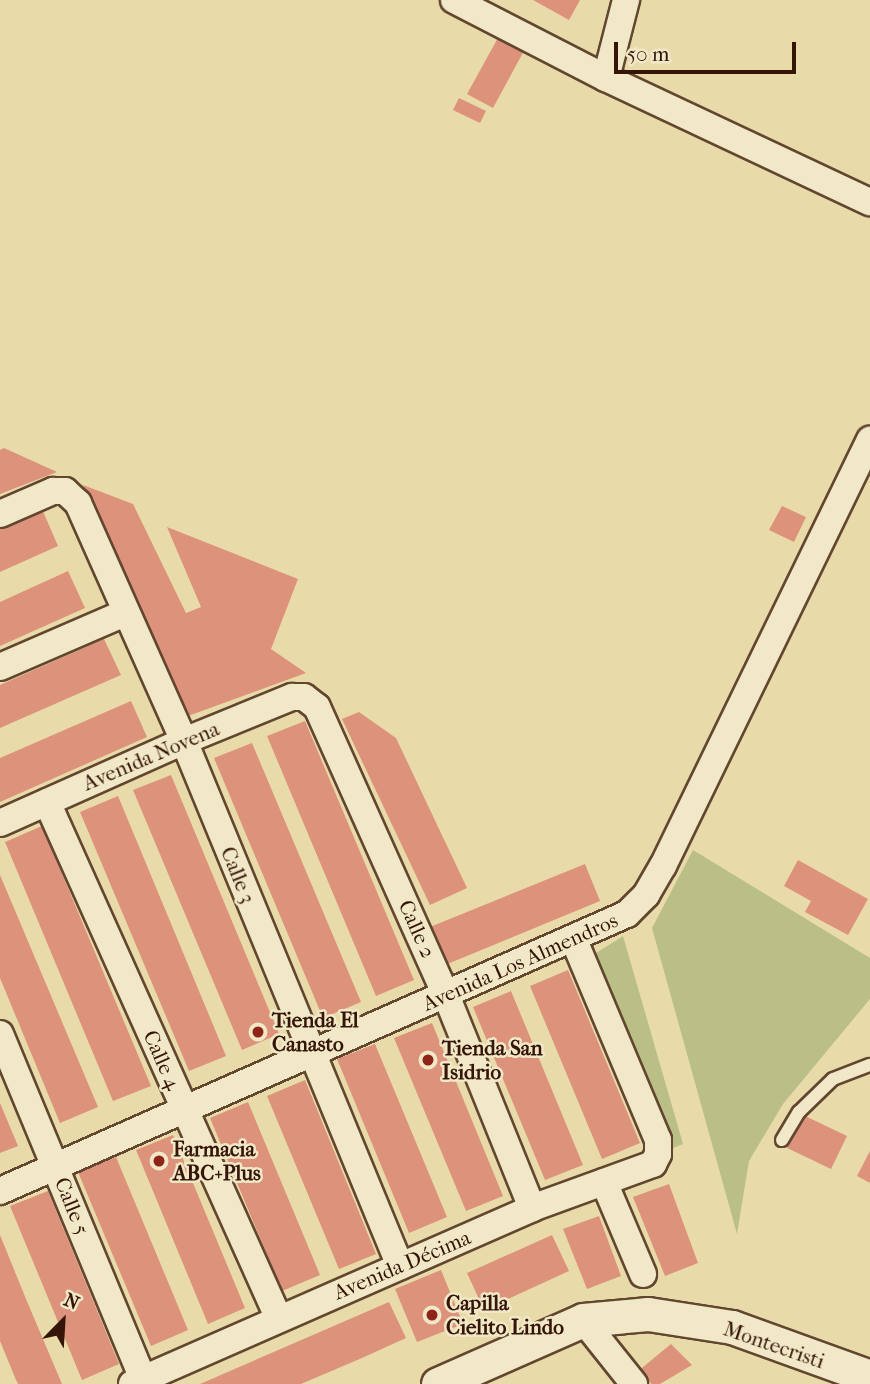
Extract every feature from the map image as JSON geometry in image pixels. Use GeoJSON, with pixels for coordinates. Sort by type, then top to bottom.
{"type":"FeatureCollection","features":[{"type":"Feature","properties":{"kind":"street"},"geometry":{"type":"LineString","coordinates":[[454,0],[606,78],[870,202]]}},
{"type":"Feature","properties":{"kind":"street"},"geometry":{"type":"LineString","coordinates":[[606,78],[626,0]]}},
{"type":"Feature","properties":{"kind":"street","name":"Avenida Los Almendros"},"geometry":{"type":"LineString","coordinates":[[0,1191],[627,914],[646,895],[870,440]]}},
{"type":"Feature","properties":{"kind":"street","name":"Calle 3"},"geometry":{"type":"LineString","coordinates":[[0,513],[53,491],[65,491],[78,503],[184,741],[310,1055],[400,1266]]}},
{"type":"Feature","properties":{"kind":"street"},"geometry":{"type":"LineString","coordinates":[[0,667],[125,613]]}},
{"type":"Feature","properties":{"kind":"street","name":"Avenida Novena"},"geometry":{"type":"LineString","coordinates":[[0,823],[184,741],[292,697],[304,697]]}},
{"type":"Feature","properties":{"kind":"street","name":"Calle 2"},"geometry":{"type":"LineString","coordinates":[[304,697],[317,707],[446,995],[532,1208]]}},
{"type":"Feature","properties":{"kind":"street","name":"Calle 4"},"geometry":{"type":"LineString","coordinates":[[47,802],[278,1317]]}},
{"type":"Feature","properties":{"kind":"street","name":"Avenida Décima"},"geometry":{"type":"LineString","coordinates":[[137,1382],[278,1317],[532,1208],[653,1164],[658,1154],[658,1140],[573,938]]}},
{"type":"Feature","properties":{"kind":"street","name":"Calle 5"},"geometry":{"type":"LineString","coordinates":[[0,1034],[56,1166],[137,1382]]}},
{"type":"Feature","properties":{"kind":"street"},"geometry":{"type":"LineString","coordinates":[[604,1182],[643,1274]]}},
{"type":"Feature","properties":{"kind":"street","name":"Montecristi"},"geometry":{"type":"LineString","coordinates":[[438,1384],[583,1320],[648,1314],[732,1327],[870,1377]]}},
{"type":"Feature","properties":{"kind":"street"},"geometry":{"type":"LineString","coordinates":[[583,1320],[634,1384]]}},
{"type":"Feature","properties":{"kind":"lane"},"geometry":{"type":"LineString","coordinates":[[782,1140],[799,1112],[833,1079],[870,1065]]}},
{"type":"Feature","properties":{"kind":"green space"},"geometry":{"type":"Polygon","coordinates":[[[693,850],[870,958],[870,999],[783,1104],[749,1161],[737,1234],[652,928],[693,850]]]}},
{"type":"Feature","properties":{"kind":"green space"},"geometry":{"type":"Polygon","coordinates":[[[623,936],[683,1144],[666,1151],[588,958],[623,936]]]}},
{"type":"Feature","properties":{"kind":"building"},"geometry":{"type":"Polygon","coordinates":[[[533,0],[580,0],[569,20],[533,0]]]}},
{"type":"Feature","properties":{"kind":"building"},"geometry":{"type":"Polygon","coordinates":[[[499,36],[525,49],[493,108],[467,94],[499,36]]]}},
{"type":"Feature","properties":{"kind":"building"},"geometry":{"type":"Polygon","coordinates":[[[459,98],[486,111],[480,123],[453,110],[459,98]]]}},
{"type":"Feature","properties":{"kind":"building"},"geometry":{"type":"Polygon","coordinates":[[[4,448],[57,472],[0,494],[0,450],[4,448]]]}},
{"type":"Feature","properties":{"kind":"building"},"geometry":{"type":"Polygon","coordinates":[[[83,485],[133,504],[186,613],[201,607],[167,527],[298,579],[271,649],[306,673],[188,716],[83,485]]]}},
{"type":"Feature","properties":{"kind":"building"},"geometry":{"type":"Polygon","coordinates":[[[782,506],[806,517],[794,542],[769,530],[782,506]]]}},
{"type":"Feature","properties":{"kind":"building"},"geometry":{"type":"Polygon","coordinates":[[[42,509],[58,546],[0,572],[0,528],[42,509]]]}},
{"type":"Feature","properties":{"kind":"building"},"geometry":{"type":"Polygon","coordinates":[[[68,571],[85,608],[0,646],[0,602],[68,571]]]}},
{"type":"Feature","properties":{"kind":"building"},"geometry":{"type":"Polygon","coordinates":[[[104,639],[121,675],[0,728],[0,685],[104,639]]]}},
{"type":"Feature","properties":{"kind":"building"},"geometry":{"type":"Polygon","coordinates":[[[131,701],[147,737],[0,802],[0,758],[131,701]]]}},
{"type":"Feature","properties":{"kind":"building"},"geometry":{"type":"Polygon","coordinates":[[[359,712],[396,738],[467,888],[430,905],[342,719],[359,712]]]}},
{"type":"Feature","properties":{"kind":"building"},"geometry":{"type":"Polygon","coordinates":[[[305,721],[414,980],[376,996],[267,736],[305,721]]]}},
{"type":"Feature","properties":{"kind":"building"},"geometry":{"type":"Polygon","coordinates":[[[252,743],[361,1002],[323,1018],[214,758],[252,743]]]}},
{"type":"Feature","properties":{"kind":"building"},"geometry":{"type":"Polygon","coordinates":[[[171,775],[279,1034],[242,1050],[133,790],[171,775]]]}},
{"type":"Feature","properties":{"kind":"building"},"geometry":{"type":"Polygon","coordinates":[[[118,796],[226,1056],[189,1071],[80,812],[118,796]]]}},
{"type":"Feature","properties":{"kind":"building"},"geometry":{"type":"Polygon","coordinates":[[[42,826],[151,1086],[113,1101],[5,842],[42,826]]]}},
{"type":"Feature","properties":{"kind":"building"},"geometry":{"type":"Polygon","coordinates":[[[798,860],[868,899],[848,935],[805,912],[811,901],[784,886],[798,860]]]}},
{"type":"Feature","properties":{"kind":"building"},"geometry":{"type":"Polygon","coordinates":[[[585,864],[600,901],[445,965],[430,927],[585,864]]]}},
{"type":"Feature","properties":{"kind":"building"},"geometry":{"type":"Polygon","coordinates":[[[0,875],[98,1107],[60,1123],[0,978],[0,875]]]}},
{"type":"Feature","properties":{"kind":"building"},"geometry":{"type":"Polygon","coordinates":[[[568,970],[640,1143],[602,1159],[530,986],[568,970]]]}},
{"type":"Feature","properties":{"kind":"building"},"geometry":{"type":"Polygon","coordinates":[[[511,991],[583,1165],[545,1180],[473,1007],[511,991]]]}},
{"type":"Feature","properties":{"kind":"building"},"geometry":{"type":"Polygon","coordinates":[[[432,1023],[503,1196],[466,1211],[394,1038],[432,1023]]]}},
{"type":"Feature","properties":{"kind":"building"},"geometry":{"type":"Polygon","coordinates":[[[375,1044],[447,1217],[409,1233],[337,1059],[375,1044]]]}},
{"type":"Feature","properties":{"kind":"building"},"geometry":{"type":"Polygon","coordinates":[[[305,1080],[376,1254],[339,1269],[267,1096],[305,1080]]]}},
{"type":"Feature","properties":{"kind":"building"},"geometry":{"type":"Polygon","coordinates":[[[248,1102],[320,1275],[282,1291],[210,1118],[248,1102]]]}},
{"type":"Feature","properties":{"kind":"building"},"geometry":{"type":"Polygon","coordinates":[[[0,1103],[18,1146],[0,1153],[0,1103]]]}},
{"type":"Feature","properties":{"kind":"building"},"geometry":{"type":"Polygon","coordinates":[[[803,1115],[847,1136],[831,1169],[787,1148],[803,1115]]]}},
{"type":"Feature","properties":{"kind":"building"},"geometry":{"type":"Polygon","coordinates":[[[173,1135],[245,1308],[208,1324],[136,1150],[173,1135]]]}},
{"type":"Feature","properties":{"kind":"building"},"geometry":{"type":"Polygon","coordinates":[[[870,1151],[870,1183],[857,1176],[870,1151]]]}},
{"type":"Feature","properties":{"kind":"building"},"geometry":{"type":"Polygon","coordinates":[[[116,1157],[188,1330],[151,1346],[78,1172],[116,1157]]]}},
{"type":"Feature","properties":{"kind":"building"},"geometry":{"type":"Polygon","coordinates":[[[669,1184],[698,1263],[665,1276],[633,1197],[669,1184]]]}},
{"type":"Feature","properties":{"kind":"building"},"geometry":{"type":"Polygon","coordinates":[[[48,1191],[119,1364],[82,1380],[10,1206],[48,1191]]]}},
{"type":"Feature","properties":{"kind":"building"},"geometry":{"type":"Polygon","coordinates":[[[599,1216],[621,1276],[587,1289],[563,1229],[599,1216]]]}},
{"type":"Feature","properties":{"kind":"building"},"geometry":{"type":"Polygon","coordinates":[[[0,1235],[62,1384],[18,1384],[16,1380],[0,1341],[0,1235]]]}},
{"type":"Feature","properties":{"kind":"building"},"geometry":{"type":"Polygon","coordinates":[[[552,1235],[569,1271],[484,1310],[467,1273],[552,1235]]]}},
{"type":"Feature","properties":{"kind":"building","name":"Capilla Cielito Lindo"},"geometry":{"type":"Polygon","coordinates":[[[441,1270],[463,1324],[417,1342],[395,1289],[441,1270]]]}},
{"type":"Feature","properties":{"kind":"building"},"geometry":{"type":"Polygon","coordinates":[[[389,1302],[406,1338],[362,1358],[301,1384],[200,1384],[389,1302]]]}},
{"type":"Feature","properties":{"kind":"building"},"geometry":{"type":"Polygon","coordinates":[[[671,1344],[692,1365],[660,1384],[652,1384],[637,1372],[671,1344]]]}},
{"type":"Feature","properties":{"kind":"place","name":"Tienda El Canasto"},"geometry":{"type":"Point","coordinates":[258,1032]}},
{"type":"Feature","properties":{"kind":"place","name":"Tienda San Isidrio"},"geometry":{"type":"Point","coordinates":[428,1060]}},
{"type":"Feature","properties":{"kind":"place","name":"Farmacia ABC+Plus"},"geometry":{"type":"Point","coordinates":[159,1161]}},
{"type":"Feature","properties":{"kind":"place","name":"Capilla Cielito Lindo"},"geometry":{"type":"Point","coordinates":[432,1315]}}]}
